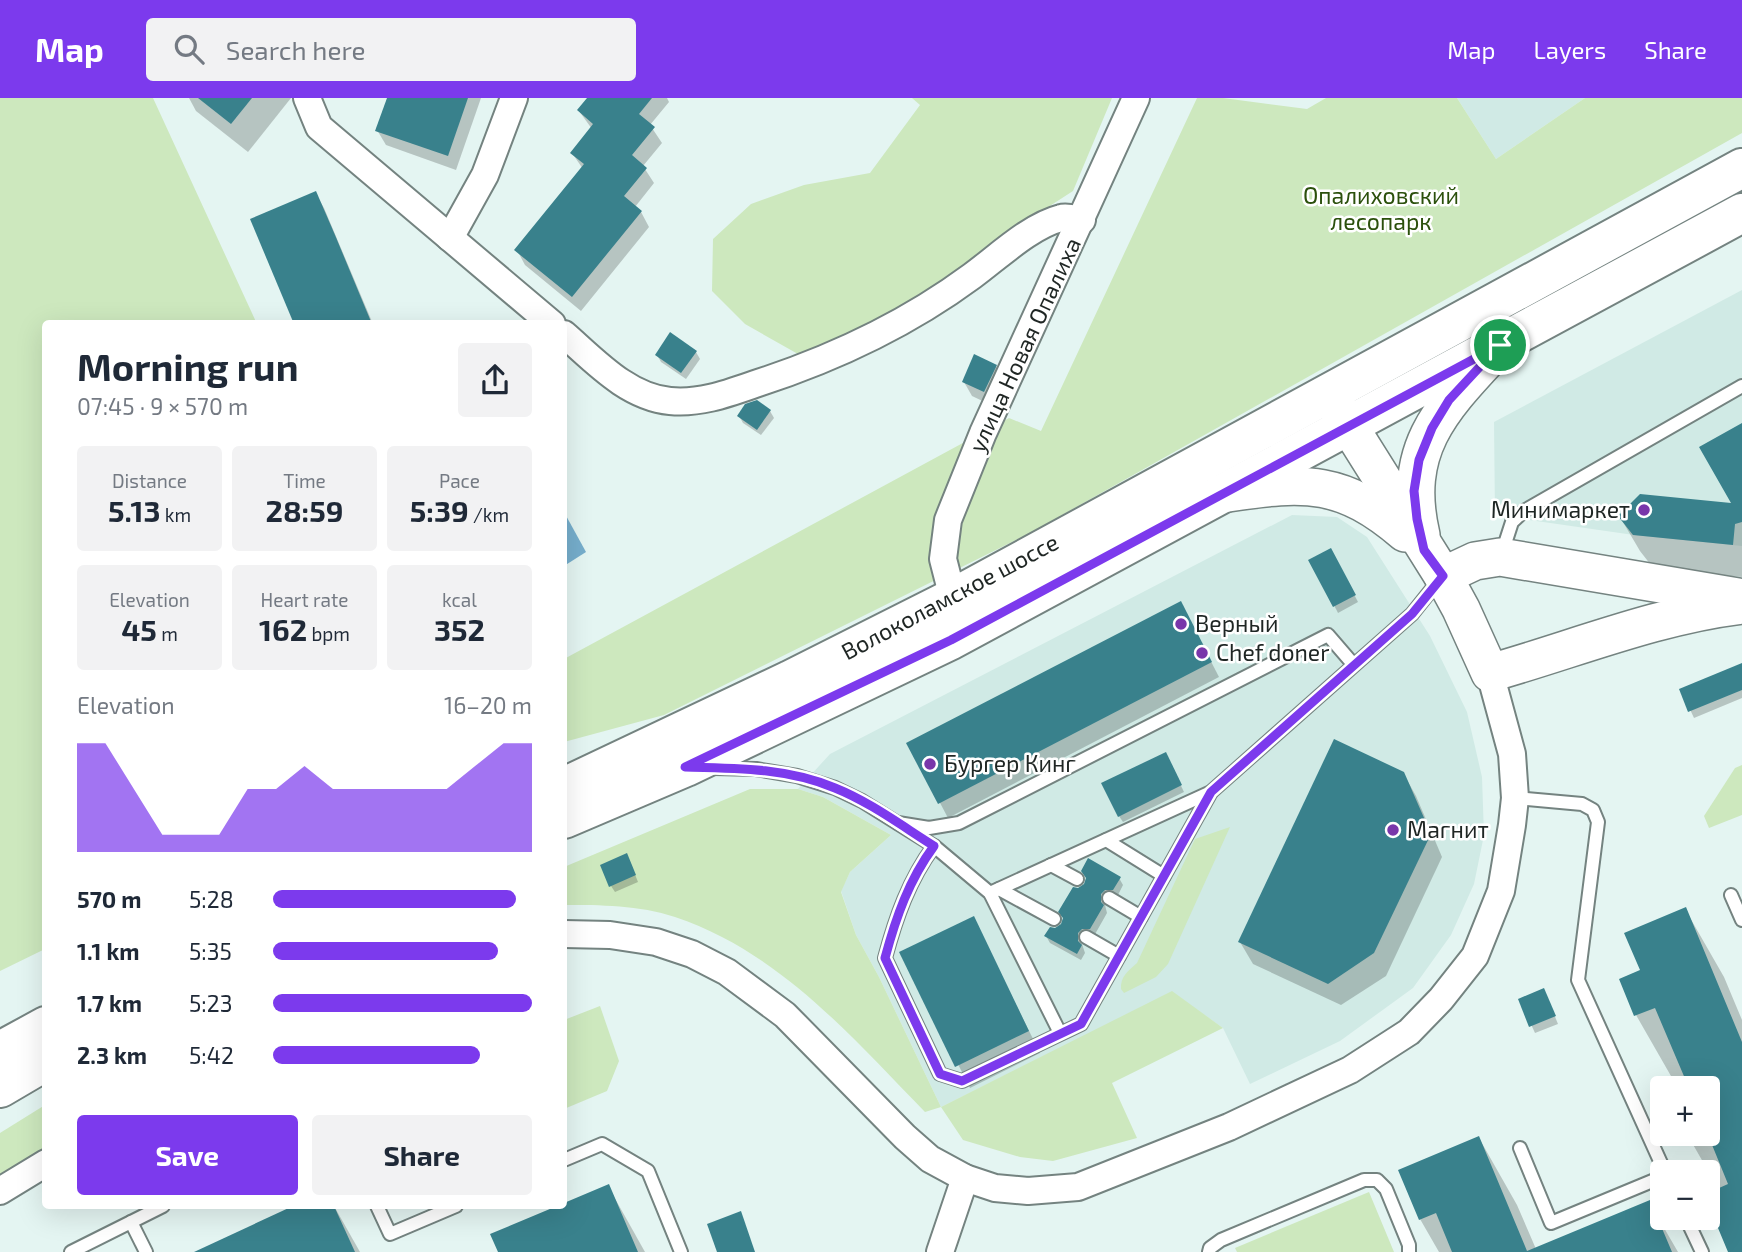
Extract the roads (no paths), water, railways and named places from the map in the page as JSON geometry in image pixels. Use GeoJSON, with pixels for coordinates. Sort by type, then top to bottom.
{"type":"FeatureCollection","features":[{"type":"Feature","properties":{"kind":"main road","name":"Волоколамское шоссе"},"geometry":{"type":"LineString","coordinates":[[567,786],[790,680],[953,598],[1742,168]]}},
{"type":"Feature","properties":{"kind":"main road","name":"Волоколамское шоссе"},"geometry":{"type":"LineString","coordinates":[[567,818],[685,767],[951,640],[1741,216]]}},
{"type":"Feature","properties":{"kind":"main road"},"geometry":{"type":"LineString","coordinates":[[0,1088],[22,1045]]}},
{"type":"Feature","properties":{"kind":"street"},"geometry":{"type":"LineString","coordinates":[[307,98],[319,127],[547,320]]}},
{"type":"Feature","properties":{"kind":"street"},"geometry":{"type":"LineString","coordinates":[[450,237],[485,175],[513,98]]}},
{"type":"Feature","properties":{"kind":"street","name":"улица Новая Опалиха"},"geometry":{"type":"LineString","coordinates":[[953,598],[943,559],[948,520],[983,433],[1136,98]]}},
{"type":"Feature","properties":{"kind":"street"},"geometry":{"type":"LineString","coordinates":[[567,337],[617,379],[639,393],[669,401],[708,400],[801,369],[860,345],[938,301],[1037,228],[1063,217],[1082,220]]}},
{"type":"Feature","properties":{"kind":"street"},"geometry":{"type":"LineString","coordinates":[[1433,563],[1417,519],[1414,491],[1419,460],[1432,428],[1449,400],[1500,345]]}},
{"type":"Feature","properties":{"kind":"street"},"geometry":{"type":"LineString","coordinates":[[567,934],[610,935],[656,942],[692,954],[727,972],[785,1015],[930,1159],[965,1178],[995,1188],[1028,1191],[1078,1187],[1229,1127],[1350,1070],[1409,1032],[1441,999],[1475,956],[1501,891],[1515,798],[1512,754],[1490,673],[1461,609],[1328,392]]}},
{"type":"Feature","properties":{"kind":"street"},"geometry":{"type":"LineString","coordinates":[[1225,493],[1272,486],[1311,485],[1340,491],[1367,504],[1433,563],[1500,557],[1742,597]]}},
{"type":"Feature","properties":{"kind":"street"},"geometry":{"type":"LineString","coordinates":[[1490,673],[1667,619],[1715,608],[1742,606]]}},
{"type":"Feature","properties":{"kind":"street"},"geometry":{"type":"LineString","coordinates":[[0,1191],[42,1165]]}},
{"type":"Feature","properties":{"kind":"street"},"geometry":{"type":"LineString","coordinates":[[940,1252],[965,1178]]}},
{"type":"Feature","properties":{"kind":"lane"},"geometry":{"type":"LineString","coordinates":[[1500,557],[1512,522],[1524,511],[1742,386]]}},
{"type":"Feature","properties":{"kind":"lane"},"geometry":{"type":"LineString","coordinates":[[995,891],[1211,792],[1412,614],[1433,563]]}},
{"type":"Feature","properties":{"kind":"lane"},"geometry":{"type":"LineString","coordinates":[[898,823],[929,828],[959,823],[1328,635],[1353,664]]}},
{"type":"Feature","properties":{"kind":"lane"},"geometry":{"type":"LineString","coordinates":[[685,767],[755,769],[797,776],[835,788],[934,846],[995,891],[1054,919]]}},
{"type":"Feature","properties":{"kind":"lane"},"geometry":{"type":"LineString","coordinates":[[934,846],[919,866],[898,912],[885,958],[940,1074],[962,1081],[1081,1024],[1211,792]]}},
{"type":"Feature","properties":{"kind":"lane"},"geometry":{"type":"LineString","coordinates":[[1515,798],[1582,804],[1593,810],[1598,822],[1578,980],[1660,1160]]}},
{"type":"Feature","properties":{"kind":"lane"},"geometry":{"type":"LineString","coordinates":[[1105,840],[1164,876]]}},
{"type":"Feature","properties":{"kind":"lane"},"geometry":{"type":"LineString","coordinates":[[1051,865],[1077,879]]}},
{"type":"Feature","properties":{"kind":"lane"},"geometry":{"type":"LineString","coordinates":[[995,891],[1060,1033]]}},
{"type":"Feature","properties":{"kind":"lane"},"geometry":{"type":"LineString","coordinates":[[1731,895],[1742,920]]}},
{"type":"Feature","properties":{"kind":"lane"},"geometry":{"type":"LineString","coordinates":[[1109,898],[1141,917]]}},
{"type":"Feature","properties":{"kind":"lane"},"geometry":{"type":"LineString","coordinates":[[1086,937],[1119,956]]}},
{"type":"Feature","properties":{"kind":"lane"},"geometry":{"type":"LineString","coordinates":[[567,1159],[602,1144],[648,1171],[681,1252]]}},
{"type":"Feature","properties":{"kind":"lane"},"geometry":{"type":"LineString","coordinates":[[1520,1148],[1551,1223],[1650,1182]]}},
{"type":"Feature","properties":{"kind":"lane"},"geometry":{"type":"LineString","coordinates":[[1209,1252],[1210,1248],[1221,1240],[1364,1180],[1377,1180],[1386,1189],[1409,1245],[1409,1252]]}},
{"type":"Feature","properties":{"kind":"lane"},"geometry":{"type":"LineString","coordinates":[[71,1252],[157,1209]]}},
{"type":"Feature","properties":{"kind":"lane"},"geometry":{"type":"LineString","coordinates":[[378,1209],[390,1234],[449,1209]]}},
{"type":"Feature","properties":{"kind":"lane"},"geometry":{"type":"LineString","coordinates":[[131,1222],[146,1252]]}},
{"type":"Feature","properties":{"kind":"lane"},"geometry":{"type":"LineString","coordinates":[[1692,1230],[1702,1252]]}},
{"type":"Feature","properties":{"kind":"water"},"geometry":{"type":"Polygon","coordinates":[[[567,517],[586,552],[567,564],[567,517]]]}},
{"type":"Feature","properties":{"kind":"place","name":"Минимаркет"},"geometry":{"type":"Point","coordinates":[1644,510]}},
{"type":"Feature","properties":{"kind":"place","name":"Верный"},"geometry":{"type":"Point","coordinates":[1181,624]}},
{"type":"Feature","properties":{"kind":"place","name":"Chef doner"},"geometry":{"type":"Point","coordinates":[1202,653]}},
{"type":"Feature","properties":{"kind":"place","name":"Бургер Кинг"},"geometry":{"type":"Point","coordinates":[930,764]}},
{"type":"Feature","properties":{"kind":"place","name":"Магнит"},"geometry":{"type":"Point","coordinates":[1393,830]}},
{"type":"Feature","properties":{"kind":"park label","name":"Опалиховский лесопарк"},"geometry":{"type":"Point","coordinates":[1381,209]}}]}
